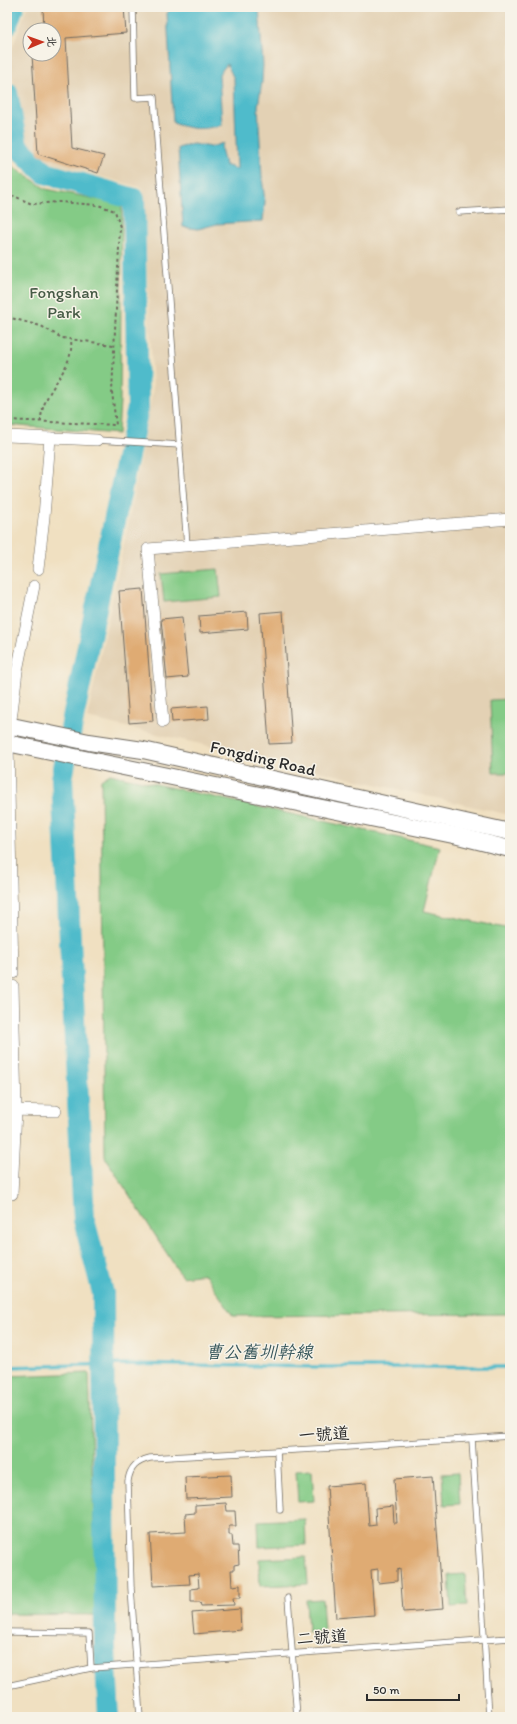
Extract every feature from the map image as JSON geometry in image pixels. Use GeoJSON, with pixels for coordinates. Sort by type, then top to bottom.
{"type":"FeatureCollection","features":[{"type":"Feature","properties":{"kind":"main road","name":"Fongding Road"},"geometry":{"type":"LineString","coordinates":[[9,726],[89,742],[143,750],[510,832]]}},
{"type":"Feature","properties":{"kind":"main road"},"geometry":{"type":"LineString","coordinates":[[7,744],[510,848]]}},
{"type":"Feature","properties":{"kind":"street"},"geometry":{"type":"LineString","coordinates":[[7,436],[97,440]]}},
{"type":"Feature","properties":{"kind":"street"},"geometry":{"type":"LineString","coordinates":[[38,569],[44,517],[50,438]]}},
{"type":"Feature","properties":{"kind":"street"},"geometry":{"type":"LineString","coordinates":[[163,722],[148,549],[510,519]]}},
{"type":"Feature","properties":{"kind":"street"},"geometry":{"type":"LineString","coordinates":[[13,973],[7,744],[17,671],[34,586]]}},
{"type":"Feature","properties":{"kind":"street"},"geometry":{"type":"LineString","coordinates":[[12,1194],[11,1110],[13,986]]}},
{"type":"Feature","properties":{"kind":"street"},"geometry":{"type":"LineString","coordinates":[[11,1110],[56,1111]]}},
{"type":"Feature","properties":{"kind":"lane"},"geometry":{"type":"LineString","coordinates":[[133,7],[135,98],[154,97],[187,546]]}},
{"type":"Feature","properties":{"kind":"lane"},"geometry":{"type":"LineString","coordinates":[[459,212],[510,209]]}},
{"type":"Feature","properties":{"kind":"lane"},"geometry":{"type":"LineString","coordinates":[[97,440],[118,440],[180,445]]}},
{"type":"Feature","properties":{"kind":"lane","name":"一號道"},"geometry":{"type":"LineString","coordinates":[[136,1664],[131,1588],[128,1481],[129,1473],[139,1461],[150,1458],[510,1436]]}},
{"type":"Feature","properties":{"kind":"lane"},"geometry":{"type":"LineString","coordinates":[[472,1439],[489,1717]]}},
{"type":"Feature","properties":{"kind":"lane"},"geometry":{"type":"LineString","coordinates":[[277,1451],[280,1510]]}},
{"type":"Feature","properties":{"kind":"lane"},"geometry":{"type":"LineString","coordinates":[[288,1598],[297,1717]]}},
{"type":"Feature","properties":{"kind":"lane"},"geometry":{"type":"LineString","coordinates":[[7,1632],[89,1633],[90,1668]]}},
{"type":"Feature","properties":{"kind":"lane","name":"二號道"},"geometry":{"type":"LineString","coordinates":[[7,1686],[90,1668],[510,1638]]}},
{"type":"Feature","properties":{"kind":"lane"},"geometry":{"type":"LineString","coordinates":[[136,1664],[140,1717]]}},
{"type":"Feature","properties":{"kind":"path"},"geometry":{"type":"LineString","coordinates":[[7,201],[14,196],[32,204],[60,202],[98,205],[115,211],[120,227],[112,392],[116,425],[7,420]]}},
{"type":"Feature","properties":{"kind":"path"},"geometry":{"type":"LineString","coordinates":[[7,317],[41,326],[62,338],[114,345]]}},
{"type":"Feature","properties":{"kind":"path"},"geometry":{"type":"LineString","coordinates":[[41,422],[42,410],[49,393],[70,358],[72,347],[71,340]]}},
{"type":"Feature","properties":{"kind":"shaded area"},"geometry":{"type":"Polygon","coordinates":[[[27,7],[510,7],[510,815],[87,718],[125,540],[153,389],[143,188],[42,160],[27,143],[23,119],[8,60],[27,7]]]}},
{"type":"Feature","properties":{"kind":"green space","name":"Fongshan Park"},"geometry":{"type":"Polygon","coordinates":[[[7,147],[11,165],[46,189],[122,204],[120,400],[118,434],[7,425],[7,147]]]}},
{"type":"Feature","properties":{"kind":"green space"},"geometry":{"type":"Polygon","coordinates":[[[218,569],[221,597],[164,602],[161,574],[218,569]]]}},
{"type":"Feature","properties":{"kind":"green space"},"geometry":{"type":"Polygon","coordinates":[[[510,699],[510,773],[493,773],[490,700],[510,699]]]}},
{"type":"Feature","properties":{"kind":"green space"},"geometry":{"type":"Polygon","coordinates":[[[110,774],[440,847],[424,911],[510,929],[510,1314],[233,1316],[205,1274],[182,1277],[105,1157],[101,780],[110,774]]]}},
{"type":"Feature","properties":{"kind":"green space"},"geometry":{"type":"Polygon","coordinates":[[[89,1373],[97,1615],[7,1614],[7,1376],[89,1373]]]}},
{"type":"Feature","properties":{"kind":"green space"},"geometry":{"type":"Polygon","coordinates":[[[312,1470],[314,1501],[298,1502],[296,1471],[312,1470]]]}},
{"type":"Feature","properties":{"kind":"green space"},"geometry":{"type":"Polygon","coordinates":[[[458,1473],[460,1504],[444,1505],[442,1474],[458,1473]]]}},
{"type":"Feature","properties":{"kind":"green space"},"geometry":{"type":"Polygon","coordinates":[[[305,1519],[306,1545],[259,1547],[258,1521],[305,1519]]]}},
{"type":"Feature","properties":{"kind":"green space"},"geometry":{"type":"Polygon","coordinates":[[[306,1557],[308,1584],[260,1586],[259,1559],[306,1557]]]}},
{"type":"Feature","properties":{"kind":"green space"},"geometry":{"type":"Polygon","coordinates":[[[465,1574],[467,1606],[451,1607],[449,1575],[465,1574]]]}},
{"type":"Feature","properties":{"kind":"green space"},"geometry":{"type":"Polygon","coordinates":[[[322,1599],[324,1631],[308,1632],[306,1600],[322,1599]]]}},
{"type":"Feature","properties":{"kind":"water"},"geometry":{"type":"Polygon","coordinates":[[[173,7],[259,7],[263,65],[258,106],[265,202],[263,221],[217,224],[198,229],[183,227],[178,148],[193,144],[211,147],[223,143],[221,148],[225,165],[237,169],[234,79],[227,64],[219,74],[222,125],[209,128],[198,128],[186,127],[173,123],[167,13],[173,7]]]}},
{"type":"Feature","properties":{"kind":"building"},"geometry":{"type":"Polygon","coordinates":[[[43,7],[124,7],[126,33],[66,38],[72,148],[104,156],[98,173],[38,154],[32,62],[62,62],[62,22],[44,22],[43,7]]]}},
{"type":"Feature","properties":{"kind":"building"},"geometry":{"type":"Polygon","coordinates":[[[143,589],[153,721],[129,723],[119,591],[143,589]]]}},
{"type":"Feature","properties":{"kind":"building"},"geometry":{"type":"Polygon","coordinates":[[[283,611],[292,743],[269,744],[260,613],[283,611]]]}},
{"type":"Feature","properties":{"kind":"building"},"geometry":{"type":"Polygon","coordinates":[[[247,612],[248,629],[200,633],[199,616],[247,612]]]}},
{"type":"Feature","properties":{"kind":"building"},"geometry":{"type":"Polygon","coordinates":[[[182,617],[188,677],[167,679],[161,619],[182,617]]]}},
{"type":"Feature","properties":{"kind":"building"},"geometry":{"type":"Polygon","coordinates":[[[208,706],[209,719],[172,722],[171,709],[208,706]]]}},
{"type":"Feature","properties":{"kind":"building"},"geometry":{"type":"Polygon","coordinates":[[[231,1475],[232,1497],[186,1499],[185,1477],[231,1475]]]}},
{"type":"Feature","properties":{"kind":"building"},"geometry":{"type":"Polygon","coordinates":[[[433,1476],[443,1609],[403,1612],[400,1569],[397,1570],[397,1581],[378,1583],[378,1569],[371,1570],[374,1615],[336,1618],[327,1486],[366,1483],[369,1526],[376,1525],[375,1508],[393,1506],[394,1523],[397,1523],[394,1479],[433,1476]]]}},
{"type":"Feature","properties":{"kind":"building"},"geometry":{"type":"Polygon","coordinates":[[[226,1503],[227,1511],[235,1511],[236,1526],[229,1526],[229,1535],[232,1535],[233,1546],[238,1546],[239,1564],[234,1565],[234,1570],[231,1570],[232,1586],[240,1585],[240,1598],[233,1598],[234,1605],[201,1606],[200,1602],[191,1602],[191,1589],[199,1588],[198,1574],[189,1575],[190,1584],[153,1586],[150,1534],[186,1532],[185,1514],[195,1513],[195,1505],[226,1503]]]}},
{"type":"Feature","properties":{"kind":"building"},"geometry":{"type":"Polygon","coordinates":[[[240,1609],[241,1630],[194,1634],[192,1613],[240,1609]]]}},
{"type":"Feature","properties":{"kind":"waterway"},"geometry":{"type":"LineString","coordinates":[[7,24],[13,7]]}},
{"type":"Feature","properties":{"kind":"waterway"},"geometry":{"type":"LineString","coordinates":[[7,93],[17,146],[45,173],[134,199],[138,408],[74,713],[62,779],[84,1220],[103,1293],[105,1649],[109,1717]]}},
{"type":"Feature","properties":{"kind":"waterway","name":"曹公舊圳幹線"},"geometry":{"type":"LineString","coordinates":[[7,1367],[116,1364],[323,1367],[510,1367]]}}]}
